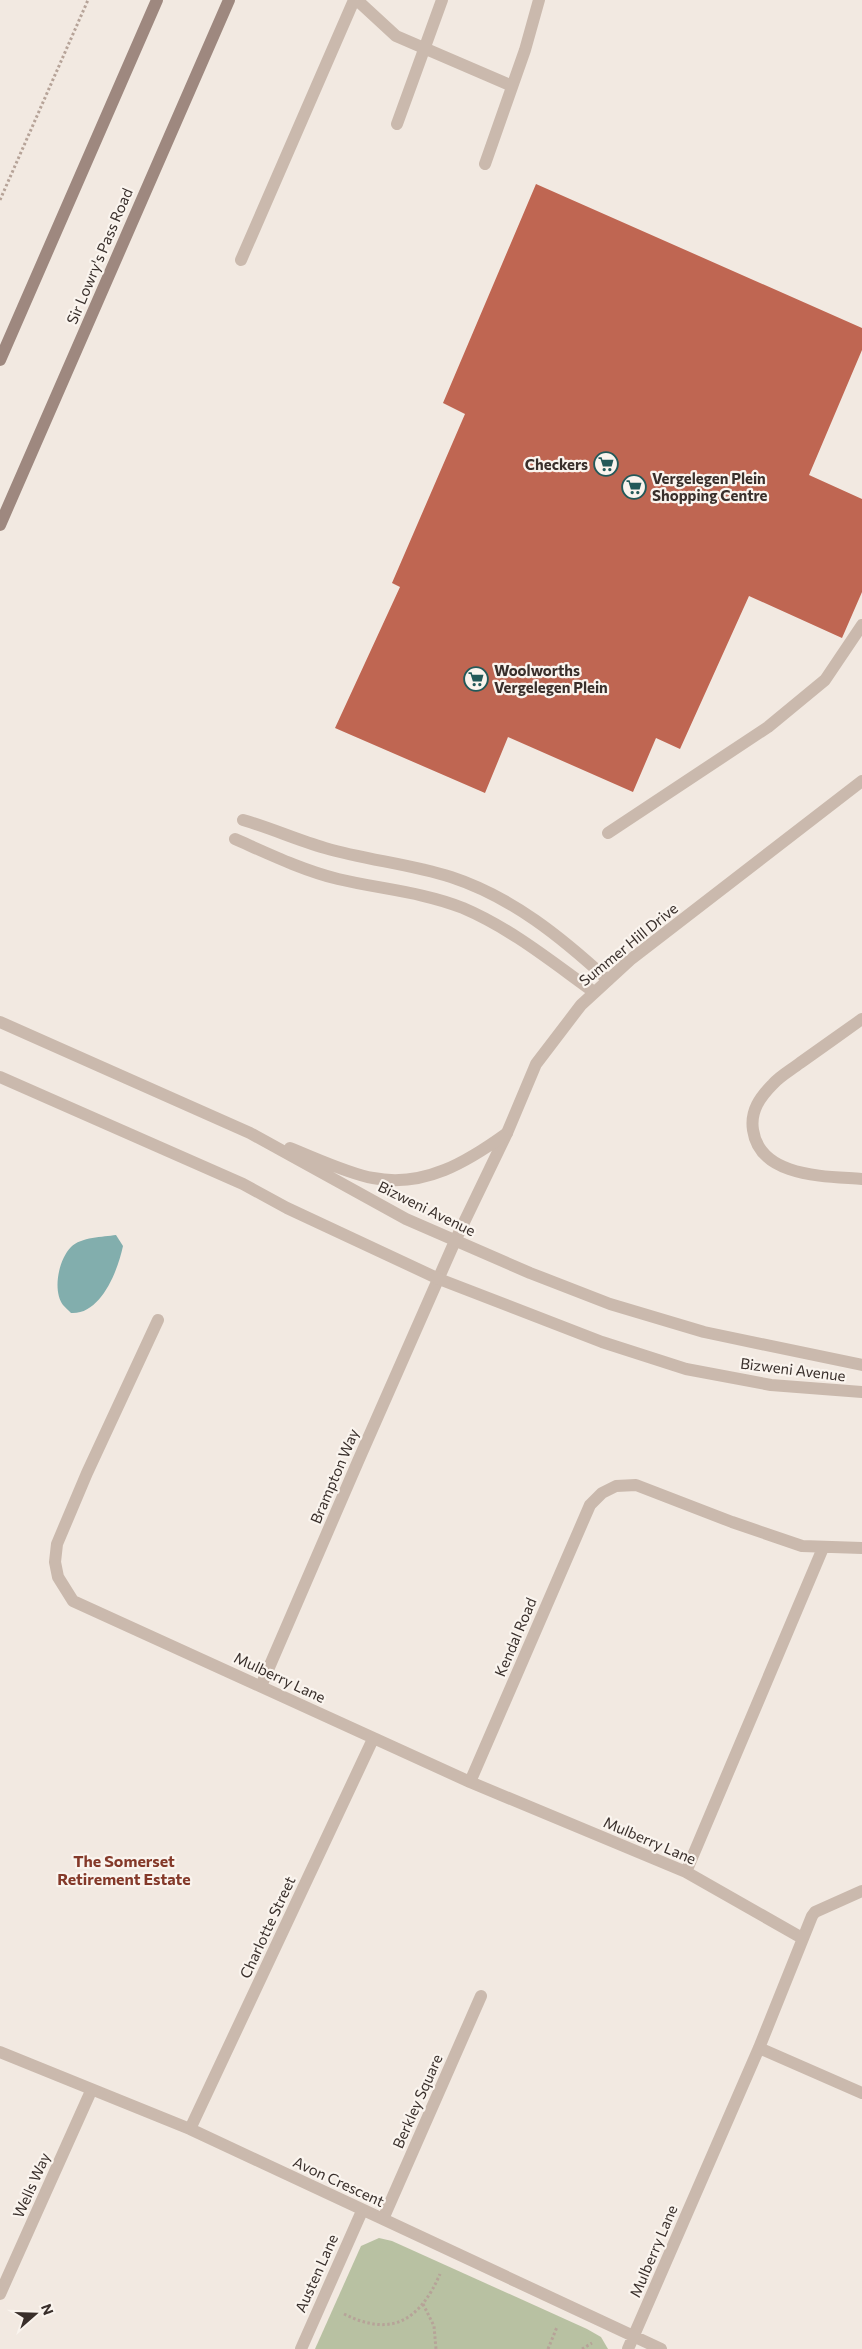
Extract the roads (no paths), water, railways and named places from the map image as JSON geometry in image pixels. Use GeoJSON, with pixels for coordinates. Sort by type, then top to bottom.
{"type":"FeatureCollection","features":[{"type":"Feature","properties":{"kind":"main road"},"geometry":{"type":"LineString","coordinates":[[0,360],[158,0]]}},
{"type":"Feature","properties":{"kind":"main road","name":"Sir Lowry's Pass Road"},"geometry":{"type":"LineString","coordinates":[[0,525],[229,0]]}},
{"type":"Feature","properties":{"kind":"street"},"geometry":{"type":"LineString","coordinates":[[241,260],[355,0],[396,36],[512,86]]}},
{"type":"Feature","properties":{"kind":"street"},"geometry":{"type":"LineString","coordinates":[[398,124],[423,49],[442,0]]}},
{"type":"Feature","properties":{"kind":"street"},"geometry":{"type":"LineString","coordinates":[[484,164],[512,86],[539,0]]}},
{"type":"Feature","properties":{"kind":"street"},"geometry":{"type":"LineString","coordinates":[[608,833],[768,727],[825,680],[862,625]]}},
{"type":"Feature","properties":{"kind":"street","name":"Summer Hill Drive"},"geometry":{"type":"LineString","coordinates":[[455,1241],[507,1134],[536,1064],[581,1005],[630,960],[862,781]]}},
{"type":"Feature","properties":{"kind":"street"},"geometry":{"type":"LineString","coordinates":[[243,820],[324,848],[452,878],[496,896],[533,917],[551,930],[608,980]]}},
{"type":"Feature","properties":{"kind":"street"},"geometry":{"type":"LineString","coordinates":[[235,839],[296,866],[338,879],[424,895],[463,908],[497,924],[523,940],[594,992]]}},
{"type":"Feature","properties":{"kind":"street"},"geometry":{"type":"LineString","coordinates":[[862,1019],[774,1082],[758,1102],[752,1117],[753,1132],[758,1146],[770,1160],[810,1174],[862,1179]]}},
{"type":"Feature","properties":{"kind":"street","name":"Bizweni Avenue"},"geometry":{"type":"LineString","coordinates":[[0,1022],[250,1133],[406,1219],[530,1273],[620,1307],[704,1332],[862,1365]]}},
{"type":"Feature","properties":{"kind":"street","name":"Bizweni Avenue"},"geometry":{"type":"LineString","coordinates":[[0,1077],[243,1184],[287,1208],[439,1279],[602,1342],[686,1369],[771,1385],[862,1392]]}},
{"type":"Feature","properties":{"kind":"street"},"geometry":{"type":"LineString","coordinates":[[250,1133],[371,1178],[396,1181],[421,1179],[473,1158],[507,1134]]}},
{"type":"Feature","properties":{"kind":"street","name":"Brampton Way"},"geometry":{"type":"LineString","coordinates":[[262,1686],[455,1241]]}},
{"type":"Feature","properties":{"kind":"street","name":"Mulberry Lane"},"geometry":{"type":"LineString","coordinates":[[158,1320],[87,1473],[57,1544],[55,1562],[58,1577],[73,1600],[373,1739],[470,1782],[686,1872],[802,1938],[759,2048],[628,2349]]}},
{"type":"Feature","properties":{"kind":"street","name":"Kendal Road"},"geometry":{"type":"LineString","coordinates":[[470,1782],[590,1505],[602,1493],[616,1486],[636,1485],[732,1522],[802,1546],[823,1548]]}},
{"type":"Feature","properties":{"kind":"street"},"geometry":{"type":"LineString","coordinates":[[686,1872],[823,1548],[862,1548]]}},
{"type":"Feature","properties":{"kind":"street","name":"Charlotte Street"},"geometry":{"type":"LineString","coordinates":[[190,2129],[373,1739]]}},
{"type":"Feature","properties":{"kind":"street"},"geometry":{"type":"LineString","coordinates":[[802,1938],[815,1912],[862,1891]]}},
{"type":"Feature","properties":{"kind":"street","name":"Berkley Square"},"geometry":{"type":"LineString","coordinates":[[383,2219],[481,1996]]}},
{"type":"Feature","properties":{"kind":"street"},"geometry":{"type":"LineString","coordinates":[[759,2048],[862,2093]]}},
{"type":"Feature","properties":{"kind":"street","name":"Avon Crescent"},"geometry":{"type":"LineString","coordinates":[[0,2052],[91,2091],[190,2129],[362,2211],[383,2219],[661,2349]]}},
{"type":"Feature","properties":{"kind":"street","name":"Wells Way"},"geometry":{"type":"LineString","coordinates":[[0,2294],[91,2091]]}},
{"type":"Feature","properties":{"kind":"street","name":"Austen Lane"},"geometry":{"type":"LineString","coordinates":[[301,2349],[362,2211]]}},
{"type":"Feature","properties":{"kind":"water"},"geometry":{"type":"Polygon","coordinates":[[[116,1235],[123,1246],[117,1267],[106,1289],[91,1307],[82,1312],[71,1313],[63,1305],[58,1291],[58,1275],[67,1252],[80,1241],[116,1235]]]}},
{"type":"Feature","properties":{"kind":"place","name":"Checkers"},"geometry":{"type":"Point","coordinates":[606,464]}},
{"type":"Feature","properties":{"kind":"place","name":"Vergelegen Plein Shopping Centre"},"geometry":{"type":"Point","coordinates":[634,487]}},
{"type":"Feature","properties":{"kind":"place","name":"Woolworths Vergelegen Plein"},"geometry":{"type":"Point","coordinates":[476,679]}},
{"type":"Feature","properties":{"kind":"district","name":"The Somerset Retirement Estate"},"geometry":{"type":"Point","coordinates":[124,1869]}}]}
